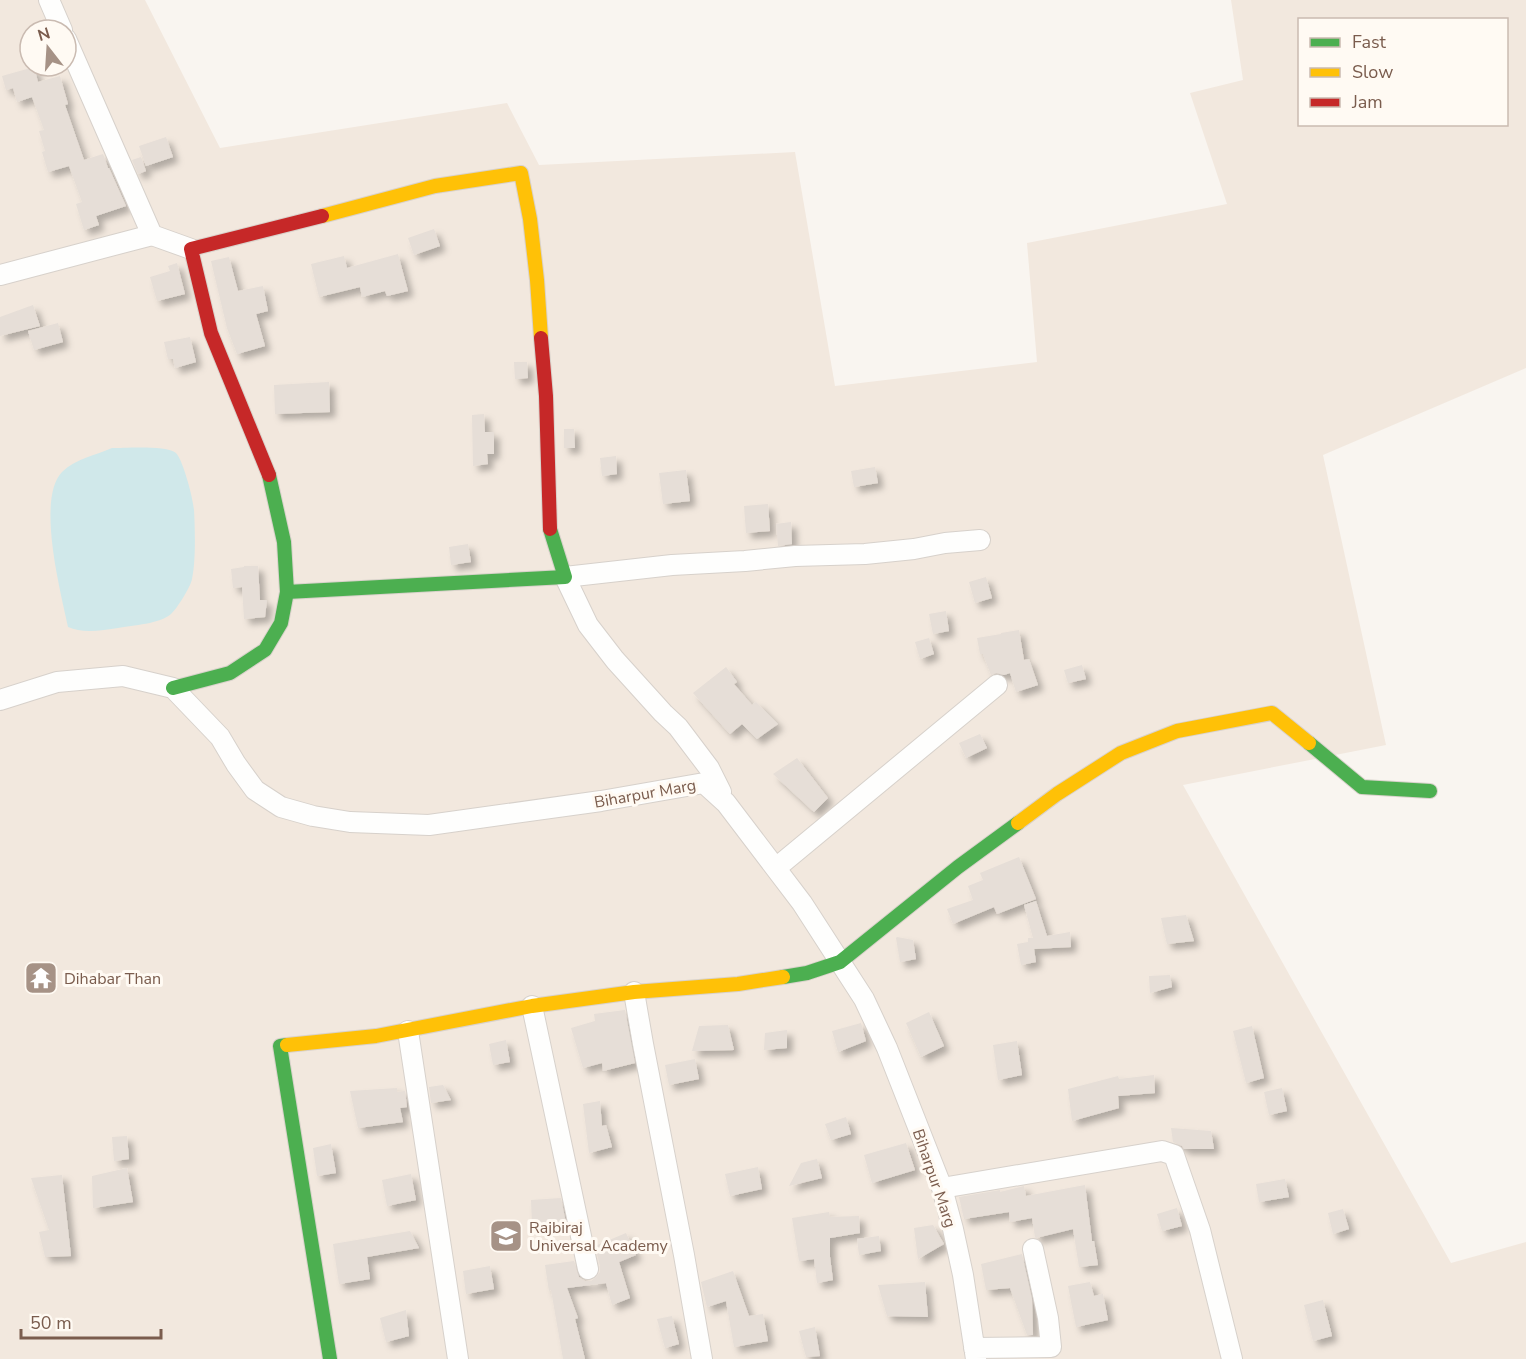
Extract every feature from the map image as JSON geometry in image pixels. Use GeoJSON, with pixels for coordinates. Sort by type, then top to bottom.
{"type":"FeatureCollection","features":[{"type":"Feature","properties":{"kind":"street"},"geometry":{"type":"LineString","coordinates":[[49,0],[57,18]]}},
{"type":"Feature","properties":{"kind":"street"},"geometry":{"type":"LineString","coordinates":[[78,66],[152,236]]}},
{"type":"Feature","properties":{"kind":"street"},"geometry":{"type":"LineString","coordinates":[[0,275],[152,236],[191,249],[435,186],[522,173],[537,280],[546,396],[550,530],[566,577],[588,625],[615,660],[678,727],[709,768],[726,803]]}},
{"type":"Feature","properties":{"kind":"street"},"geometry":{"type":"LineString","coordinates":[[0,700],[57,682],[123,676],[173,688],[230,673],[266,650],[281,623],[287,592],[284,542],[269,474],[211,333],[191,249]]}},
{"type":"Feature","properties":{"kind":"street"},"geometry":{"type":"LineString","coordinates":[[287,592],[566,577],[672,565],[795,556],[865,554],[980,540]]}},
{"type":"Feature","properties":{"kind":"street"},"geometry":{"type":"LineString","coordinates":[[776,868],[996,685]]}},
{"type":"Feature","properties":{"kind":"street","name":"Biharpur Marg"},"geometry":{"type":"LineString","coordinates":[[173,688],[220,737],[255,790],[281,807],[313,816],[350,822],[429,825],[601,801],[704,783],[726,803],[802,903],[864,999],[887,1048],[942,1188],[963,1275],[975,1354]]}},
{"type":"Feature","properties":{"kind":"street"},"geometry":{"type":"LineString","coordinates":[[330,1359],[280,1046],[376,1036],[532,1006],[634,992],[738,984],[807,973],[840,962],[958,867],[1057,794],[1121,753],[1177,731],[1272,713],[1362,787],[1430,790]]}},
{"type":"Feature","properties":{"kind":"street"},"geometry":{"type":"LineString","coordinates":[[634,992],[702,1359]]}},
{"type":"Feature","properties":{"kind":"street"},"geometry":{"type":"LineString","coordinates":[[532,1006],[588,1269]]}},
{"type":"Feature","properties":{"kind":"street"},"geometry":{"type":"LineString","coordinates":[[408,1031],[458,1359]]}},
{"type":"Feature","properties":{"kind":"street"},"geometry":{"type":"LineString","coordinates":[[942,1188],[1162,1151],[1174,1155],[1200,1230],[1232,1359]]}},
{"type":"Feature","properties":{"kind":"street"},"geometry":{"type":"LineString","coordinates":[[975,1354],[1051,1347],[1048,1318],[1033,1249]]}},
{"type":"Feature","properties":{"kind":"shaded area"},"geometry":{"type":"Polygon","coordinates":[[[0,0],[145,0],[220,148],[507,103],[539,165],[795,152],[835,386],[1037,362],[1027,243],[1227,204],[1190,93],[1243,80],[1231,0],[1526,0],[1526,368],[1323,455],[1386,745],[1183,785],[1451,1263],[1526,1242],[1526,1359],[0,1359],[0,0]]]}},
{"type":"Feature","properties":{"kind":"water"},"geometry":{"type":"Polygon","coordinates":[[[112,448],[164,449],[171,450],[179,457],[194,510],[195,554],[192,579],[180,603],[166,617],[153,622],[118,628],[93,631],[74,629],[68,627],[56,570],[51,503],[55,485],[62,472],[79,461],[112,448]]]}},
{"type":"Feature","properties":{"kind":"building"},"geometry":{"type":"Polygon","coordinates":[[[18,72],[18,78],[37,78],[38,82],[61,78],[68,104],[65,105],[84,160],[103,154],[126,206],[96,216],[99,225],[84,230],[76,204],[82,202],[69,166],[48,172],[39,131],[44,130],[32,97],[17,102],[13,88],[6,90],[2,76],[18,72]]]}},
{"type":"Feature","properties":{"kind":"building"},"geometry":{"type":"Polygon","coordinates":[[[166,137],[173,157],[146,166],[139,146],[166,137]]]}},
{"type":"Feature","properties":{"kind":"building"},"geometry":{"type":"Polygon","coordinates":[[[141,157],[146,171],[138,174],[132,160],[141,157]]]}},
{"type":"Feature","properties":{"kind":"building"},"geometry":{"type":"Polygon","coordinates":[[[434,229],[440,246],[414,255],[408,238],[434,229]]]}},
{"type":"Feature","properties":{"kind":"building"},"geometry":{"type":"Polygon","coordinates":[[[398,254],[408,291],[387,296],[385,291],[362,297],[360,287],[319,297],[311,264],[344,256],[347,268],[398,254]]]}},
{"type":"Feature","properties":{"kind":"building"},"geometry":{"type":"Polygon","coordinates":[[[229,257],[238,291],[263,286],[268,311],[256,314],[265,346],[237,354],[227,328],[211,261],[229,257]]]}},
{"type":"Feature","properties":{"kind":"building"},"geometry":{"type":"Polygon","coordinates":[[[177,263],[185,294],[157,301],[150,277],[170,271],[168,266],[177,263]]]}},
{"type":"Feature","properties":{"kind":"building"},"geometry":{"type":"Polygon","coordinates":[[[33,305],[40,326],[0,336],[0,317],[33,305]]]}},
{"type":"Feature","properties":{"kind":"building"},"geometry":{"type":"Polygon","coordinates":[[[58,323],[63,342],[34,350],[28,331],[58,323]]]}},
{"type":"Feature","properties":{"kind":"building"},"geometry":{"type":"Polygon","coordinates":[[[190,337],[196,362],[175,368],[173,359],[168,359],[164,342],[190,337]]]}},
{"type":"Feature","properties":{"kind":"building"},"geometry":{"type":"Polygon","coordinates":[[[514,362],[527,362],[528,378],[515,379],[514,362]]]}},
{"type":"Feature","properties":{"kind":"building"},"geometry":{"type":"Polygon","coordinates":[[[329,382],[330,412],[275,414],[274,385],[329,382]]]}},
{"type":"Feature","properties":{"kind":"building"},"geometry":{"type":"Polygon","coordinates":[[[484,414],[485,432],[494,432],[494,454],[487,454],[488,464],[473,466],[472,415],[484,414]]]}},
{"type":"Feature","properties":{"kind":"building"},"geometry":{"type":"Polygon","coordinates":[[[564,429],[574,429],[575,448],[564,448],[564,429]]]}},
{"type":"Feature","properties":{"kind":"building"},"geometry":{"type":"Polygon","coordinates":[[[616,456],[617,474],[602,476],[600,458],[616,456]]]}},
{"type":"Feature","properties":{"kind":"building"},"geometry":{"type":"Polygon","coordinates":[[[875,467],[878,483],[854,487],[851,471],[875,467]]]}},
{"type":"Feature","properties":{"kind":"building"},"geometry":{"type":"Polygon","coordinates":[[[686,470],[690,501],[663,504],[659,473],[686,470]]]}},
{"type":"Feature","properties":{"kind":"building"},"geometry":{"type":"Polygon","coordinates":[[[768,504],[770,531],[746,533],[744,506],[768,504]]]}},
{"type":"Feature","properties":{"kind":"building"},"geometry":{"type":"Polygon","coordinates":[[[791,522],[792,544],[778,546],[776,524],[791,522]]]}},
{"type":"Feature","properties":{"kind":"building"},"geometry":{"type":"Polygon","coordinates":[[[468,544],[471,562],[451,565],[449,547],[468,544]]]}},
{"type":"Feature","properties":{"kind":"building"},"geometry":{"type":"Polygon","coordinates":[[[258,566],[260,600],[267,600],[265,617],[244,619],[242,587],[233,588],[231,569],[258,566]]]}},
{"type":"Feature","properties":{"kind":"building"},"geometry":{"type":"Polygon","coordinates":[[[986,577],[992,598],[975,603],[969,582],[986,577]]]}},
{"type":"Feature","properties":{"kind":"building"},"geometry":{"type":"Polygon","coordinates":[[[946,611],[949,631],[933,634],[929,614],[946,611]]]}},
{"type":"Feature","properties":{"kind":"building"},"geometry":{"type":"Polygon","coordinates":[[[1019,630],[1024,660],[1029,659],[1038,685],[1016,692],[1010,673],[991,675],[983,654],[980,654],[977,638],[1019,630]]]}},
{"type":"Feature","properties":{"kind":"building"},"geometry":{"type":"Polygon","coordinates":[[[929,638],[934,654],[920,659],[915,642],[929,638]]]}},
{"type":"Feature","properties":{"kind":"building"},"geometry":{"type":"Polygon","coordinates":[[[1082,665],[1086,679],[1068,683],[1064,670],[1082,665]]]}},
{"type":"Feature","properties":{"kind":"building"},"geometry":{"type":"Polygon","coordinates":[[[726,667],[737,682],[734,684],[752,705],[756,702],[778,724],[757,739],[742,724],[730,734],[693,693],[726,667]]]}},
{"type":"Feature","properties":{"kind":"building"},"geometry":{"type":"Polygon","coordinates":[[[980,734],[987,748],[966,758],[959,743],[980,734]]]}},
{"type":"Feature","properties":{"kind":"building"},"geometry":{"type":"Polygon","coordinates":[[[797,758],[828,798],[814,812],[773,774],[797,758]]]}},
{"type":"Feature","properties":{"kind":"building"},"geometry":{"type":"Polygon","coordinates":[[[1019,857],[1036,899],[997,914],[994,907],[953,924],[947,909],[973,900],[968,886],[983,880],[980,873],[1019,857]]]}},
{"type":"Feature","properties":{"kind":"building"},"geometry":{"type":"Polygon","coordinates":[[[1036,901],[1047,936],[1070,932],[1071,947],[1034,949],[1036,962],[1021,965],[1017,944],[1028,942],[1028,938],[1033,938],[1024,905],[1036,901]]]}},
{"type":"Feature","properties":{"kind":"building"},"geometry":{"type":"Polygon","coordinates":[[[1186,915],[1194,941],[1167,944],[1161,918],[1186,915]]]}},
{"type":"Feature","properties":{"kind":"building"},"geometry":{"type":"Polygon","coordinates":[[[897,937],[913,940],[916,959],[900,962],[897,937]]]}},
{"type":"Feature","properties":{"kind":"building"},"geometry":{"type":"Polygon","coordinates":[[[1170,975],[1172,987],[1150,993],[1149,976],[1170,975]]]}},
{"type":"Feature","properties":{"kind":"building"},"geometry":{"type":"Polygon","coordinates":[[[625,1010],[635,1063],[603,1071],[602,1063],[583,1068],[571,1028],[595,1021],[594,1014],[625,1010]]]}},
{"type":"Feature","properties":{"kind":"building"},"geometry":{"type":"Polygon","coordinates":[[[929,1012],[944,1046],[921,1057],[906,1023],[929,1012]]]}},
{"type":"Feature","properties":{"kind":"building"},"geometry":{"type":"Polygon","coordinates":[[[861,1023],[866,1041],[838,1052],[832,1031],[861,1023]]]}},
{"type":"Feature","properties":{"kind":"building"},"geometry":{"type":"Polygon","coordinates":[[[728,1025],[734,1050],[692,1051],[699,1026],[728,1025]]]}},
{"type":"Feature","properties":{"kind":"building"},"geometry":{"type":"Polygon","coordinates":[[[1252,1026],[1264,1078],[1246,1083],[1233,1031],[1252,1026]]]}},
{"type":"Feature","properties":{"kind":"building"},"geometry":{"type":"Polygon","coordinates":[[[787,1030],[787,1048],[764,1050],[765,1033],[787,1030]]]}},
{"type":"Feature","properties":{"kind":"building"},"geometry":{"type":"Polygon","coordinates":[[[506,1040],[510,1062],[493,1065],[489,1044],[506,1040]]]}},
{"type":"Feature","properties":{"kind":"building"},"geometry":{"type":"Polygon","coordinates":[[[1017,1041],[1022,1075],[998,1080],[993,1045],[1017,1041]]]}},
{"type":"Feature","properties":{"kind":"building"},"geometry":{"type":"Polygon","coordinates":[[[695,1059],[699,1079],[669,1085],[665,1065],[695,1059]]]}},
{"type":"Feature","properties":{"kind":"building"},"geometry":{"type":"Polygon","coordinates":[[[1154,1075],[1155,1093],[1118,1096],[1119,1108],[1072,1121],[1068,1089],[1118,1076],[1119,1079],[1154,1075]]]}},
{"type":"Feature","properties":{"kind":"building"},"geometry":{"type":"Polygon","coordinates":[[[443,1085],[451,1100],[431,1103],[429,1087],[443,1085]]]}},
{"type":"Feature","properties":{"kind":"building"},"geometry":{"type":"Polygon","coordinates":[[[397,1088],[397,1092],[405,1091],[407,1107],[400,1108],[403,1122],[358,1128],[350,1091],[397,1088]]]}},
{"type":"Feature","properties":{"kind":"building"},"geometry":{"type":"Polygon","coordinates":[[[1282,1088],[1287,1111],[1269,1115],[1264,1092],[1282,1088]]]}},
{"type":"Feature","properties":{"kind":"building"},"geometry":{"type":"Polygon","coordinates":[[[600,1101],[602,1126],[606,1125],[612,1147],[589,1153],[583,1104],[600,1101]]]}},
{"type":"Feature","properties":{"kind":"building"},"geometry":{"type":"Polygon","coordinates":[[[846,1117],[851,1134],[831,1140],[825,1124],[846,1117]]]}},
{"type":"Feature","properties":{"kind":"building"},"geometry":{"type":"Polygon","coordinates":[[[1171,1128],[1211,1131],[1214,1149],[1184,1149],[1173,1142],[1171,1128]]]}},
{"type":"Feature","properties":{"kind":"building"},"geometry":{"type":"Polygon","coordinates":[[[127,1136],[129,1159],[114,1161],[112,1137],[127,1136]]]}},
{"type":"Feature","properties":{"kind":"building"},"geometry":{"type":"Polygon","coordinates":[[[906,1143],[915,1170],[872,1183],[864,1155],[906,1143]]]}},
{"type":"Feature","properties":{"kind":"building"},"geometry":{"type":"Polygon","coordinates":[[[331,1144],[336,1173],[317,1176],[313,1148],[331,1144]]]}},
{"type":"Feature","properties":{"kind":"building"},"geometry":{"type":"Polygon","coordinates":[[[817,1159],[822,1178],[789,1186],[801,1163],[817,1159]]]}},
{"type":"Feature","properties":{"kind":"building"},"geometry":{"type":"Polygon","coordinates":[[[758,1167],[762,1189],[730,1196],[725,1174],[758,1167]]]}},
{"type":"Feature","properties":{"kind":"building"},"geometry":{"type":"Polygon","coordinates":[[[127,1168],[133,1202],[93,1208],[92,1176],[127,1168]]]}},
{"type":"Feature","properties":{"kind":"building"},"geometry":{"type":"Polygon","coordinates":[[[411,1174],[416,1200],[387,1206],[382,1180],[411,1174]]]}},
{"type":"Feature","properties":{"kind":"building"},"geometry":{"type":"Polygon","coordinates":[[[62,1175],[71,1256],[45,1257],[39,1232],[49,1230],[31,1178],[62,1175]]]}},
{"type":"Feature","properties":{"kind":"building"},"geometry":{"type":"Polygon","coordinates":[[[1285,1179],[1289,1197],[1259,1202],[1256,1184],[1285,1179]]]}},
{"type":"Feature","properties":{"kind":"building"},"geometry":{"type":"Polygon","coordinates":[[[1085,1185],[1092,1241],[1094,1241],[1098,1265],[1079,1267],[1073,1229],[1036,1238],[1032,1218],[1010,1222],[1009,1212],[964,1219],[959,1197],[1000,1190],[1000,1192],[1024,1186],[1026,1196],[1085,1185]]]}},
{"type":"Feature","properties":{"kind":"building"},"geometry":{"type":"Polygon","coordinates":[[[561,1198],[566,1223],[532,1225],[531,1200],[561,1198]]]}},
{"type":"Feature","properties":{"kind":"building"},"geometry":{"type":"Polygon","coordinates":[[[1177,1208],[1182,1226],[1162,1231],[1157,1214],[1177,1208]]]}},
{"type":"Feature","properties":{"kind":"building"},"geometry":{"type":"Polygon","coordinates":[[[1343,1209],[1349,1229],[1333,1234],[1328,1213],[1343,1209]]]}},
{"type":"Feature","properties":{"kind":"building"},"geometry":{"type":"Polygon","coordinates":[[[829,1212],[830,1217],[859,1216],[860,1233],[830,1238],[833,1280],[817,1283],[814,1259],[799,1261],[792,1218],[829,1212]]]}},
{"type":"Feature","properties":{"kind":"building"},"geometry":{"type":"Polygon","coordinates":[[[933,1225],[944,1244],[918,1259],[914,1228],[933,1225]]]}},
{"type":"Feature","properties":{"kind":"building"},"geometry":{"type":"Polygon","coordinates":[[[410,1231],[419,1248],[367,1257],[370,1279],[339,1284],[333,1244],[410,1231]]]}},
{"type":"Feature","properties":{"kind":"building"},"geometry":{"type":"Polygon","coordinates":[[[626,1233],[636,1255],[619,1262],[630,1298],[612,1305],[606,1283],[567,1288],[578,1318],[575,1319],[585,1359],[563,1359],[545,1265],[574,1261],[579,1277],[585,1281],[591,1281],[600,1272],[595,1246],[626,1233]]]}},
{"type":"Feature","properties":{"kind":"building"},"geometry":{"type":"Polygon","coordinates":[[[879,1236],[881,1251],[859,1255],[857,1239],[879,1236]]]}},
{"type":"Feature","properties":{"kind":"building"},"geometry":{"type":"Polygon","coordinates":[[[1022,1254],[1032,1299],[1033,1335],[1027,1335],[1010,1288],[986,1290],[981,1264],[1022,1254]]]}},
{"type":"Feature","properties":{"kind":"building"},"geometry":{"type":"Polygon","coordinates":[[[490,1266],[494,1289],[466,1294],[463,1271],[490,1266]]]}},
{"type":"Feature","properties":{"kind":"building"},"geometry":{"type":"Polygon","coordinates":[[[733,1271],[749,1316],[763,1314],[768,1341],[734,1347],[726,1301],[707,1307],[701,1282],[733,1271]]]}},
{"type":"Feature","properties":{"kind":"building"},"geometry":{"type":"Polygon","coordinates":[[[925,1282],[928,1317],[887,1316],[878,1285],[925,1282]]]}},
{"type":"Feature","properties":{"kind":"building"},"geometry":{"type":"Polygon","coordinates":[[[1090,1282],[1094,1296],[1103,1294],[1108,1320],[1076,1327],[1068,1286],[1090,1282]]]}},
{"type":"Feature","properties":{"kind":"building"},"geometry":{"type":"Polygon","coordinates":[[[1323,1300],[1332,1336],[1313,1341],[1304,1305],[1323,1300]]]}},
{"type":"Feature","properties":{"kind":"building"},"geometry":{"type":"Polygon","coordinates":[[[406,1310],[409,1336],[386,1342],[380,1318],[406,1310]]]}},
{"type":"Feature","properties":{"kind":"building"},"geometry":{"type":"Polygon","coordinates":[[[672,1316],[679,1344],[665,1348],[657,1319],[672,1316]]]}},
{"type":"Feature","properties":{"kind":"building"},"geometry":{"type":"Polygon","coordinates":[[[815,1327],[820,1356],[806,1357],[799,1331],[815,1327]]]}},
{"type":"Feature","properties":{"kind":"traffic: fast"},"geometry":{"type":"LineString","coordinates":[[173,688],[230,673],[265,650],[281,623],[287,592],[284,542],[269,475]]}},
{"type":"Feature","properties":{"kind":"traffic: fast"},"geometry":{"type":"LineString","coordinates":[[287,592],[565,577],[550,529]]}},
{"type":"Feature","properties":{"kind":"traffic: fast"},"geometry":{"type":"LineString","coordinates":[[1309,743],[1362,787],[1430,791]]}},
{"type":"Feature","properties":{"kind":"traffic: fast"},"geometry":{"type":"LineString","coordinates":[[783,977],[807,973],[840,962],[958,867],[1018,823]]}},
{"type":"Feature","properties":{"kind":"traffic: fast"},"geometry":{"type":"LineString","coordinates":[[287,1045],[280,1046],[330,1359]]}},
{"type":"Feature","properties":{"kind":"traffic: slow"},"geometry":{"type":"LineString","coordinates":[[322,216],[435,186],[521,173],[530,219],[541,338]]}},
{"type":"Feature","properties":{"kind":"traffic: slow"},"geometry":{"type":"LineString","coordinates":[[1018,823],[1057,794],[1121,753],[1177,731],[1272,713],[1309,743]]}},
{"type":"Feature","properties":{"kind":"traffic: slow"},"geometry":{"type":"LineString","coordinates":[[287,1045],[376,1036],[532,1006],[634,992],[738,984],[783,977]]}},
{"type":"Feature","properties":{"kind":"traffic: jam"},"geometry":{"type":"LineString","coordinates":[[269,475],[211,333],[191,249],[322,216]]}},
{"type":"Feature","properties":{"kind":"traffic: jam"},"geometry":{"type":"LineString","coordinates":[[541,338],[546,396],[550,529]]}},
{"type":"Feature","properties":{"kind":"place","name":"Dihabar Than"},"geometry":{"type":"Point","coordinates":[41,978]}},
{"type":"Feature","properties":{"kind":"place","name":"Rajbiraj Universal Academy"},"geometry":{"type":"Point","coordinates":[506,1236]}}]}
